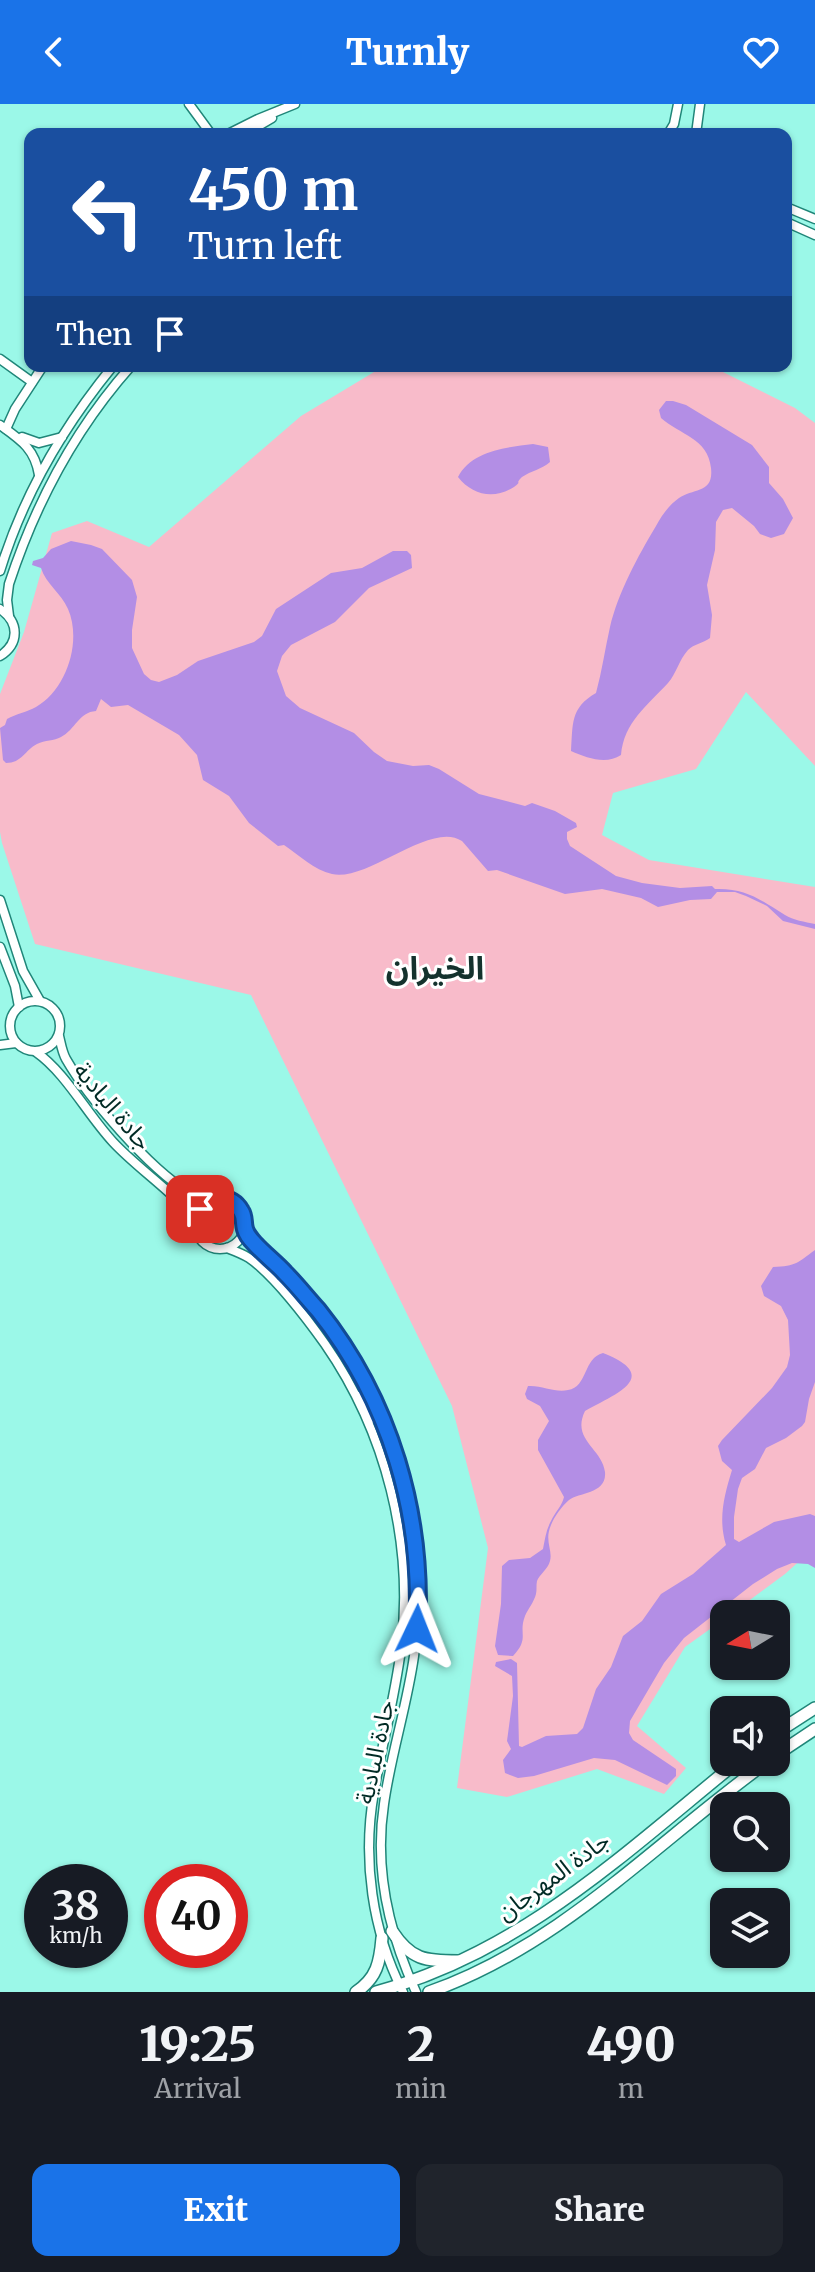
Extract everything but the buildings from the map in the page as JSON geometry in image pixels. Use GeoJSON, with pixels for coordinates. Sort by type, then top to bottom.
{"type":"FeatureCollection","features":[{"type":"Feature","properties":{"kind":"main road"},"geometry":{"type":"LineString","coordinates":[[790,1724],[815,1708]]}},
{"type":"Feature","properties":{"kind":"main road"},"geometry":{"type":"LineString","coordinates":[[790,1746],[815,1729]]}},
{"type":"Feature","properties":{"kind":"main road","name":"جادة المهرجان"},"geometry":{"type":"LineString","coordinates":[[376,1992],[408,1988],[516,1932],[567,1899],[720,1776]]}},
{"type":"Feature","properties":{"kind":"main road","name":"جادة المهرجان"},"geometry":{"type":"LineString","coordinates":[[429,1992],[514,1954],[564,1922],[749,1776]]}},
{"type":"Feature","properties":{"kind":"main road"},"geometry":{"type":"LineString","coordinates":[[356,1992],[376,1972],[387,1935],[417,1957],[432,1961],[462,1961]]}},
{"type":"Feature","properties":{"kind":"main road"},"geometry":{"type":"LineString","coordinates":[[451,1992],[461,1980]]}},
{"type":"Feature","properties":{"kind":"street"},"geometry":{"type":"LineString","coordinates":[[189,104],[207,128]]}},
{"type":"Feature","properties":{"kind":"street"},"geometry":{"type":"LineString","coordinates":[[241,128],[295,104]]}},
{"type":"Feature","properties":{"kind":"street"},"geometry":{"type":"LineString","coordinates":[[672,128],[678,104]]}},
{"type":"Feature","properties":{"kind":"street"},"geometry":{"type":"LineString","coordinates":[[697,128],[700,104]]}},
{"type":"Feature","properties":{"kind":"street"},"geometry":{"type":"LineString","coordinates":[[254,128],[280,110]]}},
{"type":"Feature","properties":{"kind":"street"},"geometry":{"type":"LineString","coordinates":[[792,209],[815,219]]}},
{"type":"Feature","properties":{"kind":"street"},"geometry":{"type":"LineString","coordinates":[[792,225],[815,235]]}},
{"type":"Feature","properties":{"kind":"street"},"geometry":{"type":"LineString","coordinates":[[0,359],[32,382]]}},
{"type":"Feature","properties":{"kind":"street"},"geometry":{"type":"LineString","coordinates":[[4,428],[39,372]]}},
{"type":"Feature","properties":{"kind":"street"},"geometry":{"type":"LineString","coordinates":[[0,571],[15,529],[40,476],[62,437],[109,372]]}},
{"type":"Feature","properties":{"kind":"street"},"geometry":{"type":"LineString","coordinates":[[0,656],[9,650],[14,641],[15,630],[9,616],[7,595],[9,584],[46,494],[82,430],[126,372]]}},
{"type":"Feature","properties":{"kind":"street"},"geometry":{"type":"LineString","coordinates":[[4,428],[31,442],[62,437]]}},
{"type":"Feature","properties":{"kind":"street"},"geometry":{"type":"LineString","coordinates":[[4,428],[32,452],[40,476]]}},
{"type":"Feature","properties":{"kind":"street"},"geometry":{"type":"LineString","coordinates":[[0,609],[9,616]]}},
{"type":"Feature","properties":{"kind":"street"},"geometry":{"type":"LineString","coordinates":[[0,900],[23,971],[40,1001]]}},
{"type":"Feature","properties":{"kind":"street"},"geometry":{"type":"LineString","coordinates":[[0,947],[15,986],[19,1007]]}},
{"type":"Feature","properties":{"kind":"street"},"geometry":{"type":"LineString","coordinates":[[40,1001],[56,1013],[60,1024],[59,1036],[47,1049],[36,1052],[16,1043],[10,1023],[19,1007],[26,1002],[40,1001]]}},
{"type":"Feature","properties":{"kind":"street"},"geometry":{"type":"LineString","coordinates":[[0,1028],[10,1023]]}},
{"type":"Feature","properties":{"kind":"street","name":"جادة البادية"},"geometry":{"type":"LineString","coordinates":[[59,1036],[68,1061],[126,1136],[183,1188],[212,1200]]}},
{"type":"Feature","properties":{"kind":"street"},"geometry":{"type":"LineString","coordinates":[[0,1045],[16,1043]]}},
{"type":"Feature","properties":{"kind":"street","name":"جادة البادية"},"geometry":{"type":"LineString","coordinates":[[36,1052],[54,1067],[113,1142],[185,1207],[195,1220]]}},
{"type":"Feature","properties":{"kind":"street"},"geometry":{"type":"LineString","coordinates":[[212,1200],[227,1200],[237,1206],[244,1216],[245,1230],[237,1243],[227,1248],[216,1249],[202,1242],[196,1231],[195,1220],[200,1209],[212,1200]]}},
{"type":"Feature","properties":{"kind":"street","name":"جادة البادية"},"geometry":{"type":"LineString","coordinates":[[245,1230],[330,1326],[360,1373],[398,1460],[408,1500],[418,1588],[416,1640],[382,1817],[387,1935]]}},
{"type":"Feature","properties":{"kind":"street","name":"جادة البادية"},"geometry":{"type":"LineString","coordinates":[[227,1248],[256,1263],[297,1307],[328,1349],[355,1393],[387,1477],[401,1541],[404,1584],[401,1650],[373,1792],[371,1882],[408,1988]]}},
{"type":"Feature","properties":{"kind":"street"},"geometry":{"type":"LineString","coordinates":[[355,1393],[365,1402],[374,1419],[383,1421]]}},
{"type":"Feature","properties":{"kind":"shaded area"},"geometry":{"type":"Polygon","coordinates":[[[374,372],[723,372],[795,408],[815,423],[815,766],[746,692],[696,769],[613,793],[602,835],[649,860],[815,887],[815,1547],[750,1600],[710,1600],[710,1629],[685,1647],[637,1726],[686,1768],[664,1794],[597,1769],[507,1797],[457,1788],[488,1548],[452,1406],[251,995],[35,944],[0,832],[0,694],[24,632],[52,533],[87,521],[149,547],[301,416],[374,372]]]}},
{"type":"Feature","properties":{"kind":"shaded area"},"geometry":{"type":"Polygon","coordinates":[[[666,401],[686,405],[752,445],[769,467],[769,483],[783,499],[793,518],[784,534],[771,538],[760,534],[732,508],[723,510],[716,522],[715,550],[707,585],[712,615],[710,638],[688,650],[671,679],[638,715],[627,733],[621,755],[609,760],[596,759],[571,751],[574,718],[581,705],[596,693],[610,627],[623,588],[666,510],[679,498],[706,486],[711,476],[709,458],[699,443],[661,418],[659,410],[666,401]]]}},
{"type":"Feature","properties":{"kind":"shaded area"},"geometry":{"type":"Polygon","coordinates":[[[533,444],[548,447],[550,462],[522,477],[517,485],[506,491],[491,494],[477,492],[458,477],[464,468],[481,456],[533,444]]]}},
{"type":"Feature","properties":{"kind":"shaded area"},"geometry":{"type":"Polygon","coordinates":[[[71,541],[102,549],[132,580],[137,597],[132,648],[144,674],[159,682],[198,661],[254,642],[262,636],[276,609],[331,573],[362,568],[393,551],[407,551],[411,555],[412,568],[369,588],[335,622],[291,645],[282,656],[277,671],[286,696],[300,708],[354,733],[387,761],[413,766],[429,765],[479,794],[525,806],[532,803],[555,811],[576,823],[577,827],[567,832],[570,846],[616,876],[642,883],[680,888],[712,886],[744,893],[788,917],[815,924],[815,929],[783,921],[767,906],[735,892],[717,892],[711,899],[658,907],[641,898],[602,889],[565,894],[497,870],[488,871],[462,841],[449,837],[417,844],[347,874],[325,872],[284,845],[278,846],[249,823],[229,796],[203,780],[197,755],[179,735],[128,705],[111,707],[101,699],[96,711],[85,714],[66,734],[37,744],[20,759],[6,763],[3,760],[0,728],[7,719],[33,709],[47,699],[56,689],[69,663],[73,635],[68,609],[41,568],[32,565],[33,561],[43,558],[51,549],[71,541]]]}},
{"type":"Feature","properties":{"kind":"shaded area"},"geometry":{"type":"Polygon","coordinates":[[[815,1250],[815,1382],[802,1426],[766,1448],[755,1469],[742,1478],[734,1517],[734,1539],[739,1542],[774,1522],[810,1514],[815,1516],[815,1568],[808,1564],[792,1563],[777,1569],[733,1600],[710,1600],[710,1618],[684,1638],[664,1663],[630,1721],[629,1733],[633,1740],[676,1769],[676,1776],[667,1785],[615,1760],[594,1758],[534,1776],[518,1778],[505,1773],[503,1760],[511,1749],[507,1741],[513,1696],[512,1676],[495,1666],[496,1662],[511,1659],[517,1663],[519,1746],[546,1736],[577,1734],[583,1728],[596,1689],[611,1667],[623,1636],[642,1621],[661,1594],[693,1574],[726,1545],[722,1526],[723,1508],[732,1470],[722,1461],[718,1446],[772,1388],[787,1367],[790,1355],[788,1320],[781,1306],[764,1296],[761,1286],[773,1267],[796,1263],[815,1250]]]}},
{"type":"Feature","properties":{"kind":"shaded area"},"geometry":{"type":"Polygon","coordinates":[[[603,1353],[630,1370],[631,1378],[619,1392],[585,1411],[582,1421],[584,1437],[603,1464],[602,1485],[569,1500],[554,1519],[548,1536],[550,1561],[537,1581],[535,1597],[523,1622],[521,1645],[513,1656],[498,1655],[495,1646],[502,1566],[509,1560],[530,1558],[543,1549],[548,1528],[564,1497],[538,1450],[538,1440],[549,1421],[540,1406],[527,1399],[525,1394],[528,1386],[558,1390],[574,1388],[592,1360],[603,1353]]]}},
{"type":"Feature","properties":{"kind":"district","name":"الخيران"},"geometry":{"type":"Point","coordinates":[435,968]}},
{"type":"Feature","properties":{"kind":"route"},"geometry":{"type":"LineString","coordinates":[[200,1209],[217,1199],[233,1202],[237,1206],[244,1216],[245,1230],[252,1241],[285,1273],[330,1326],[368,1389],[392,1443],[408,1500],[417,1566],[417,1629]]}}]}
